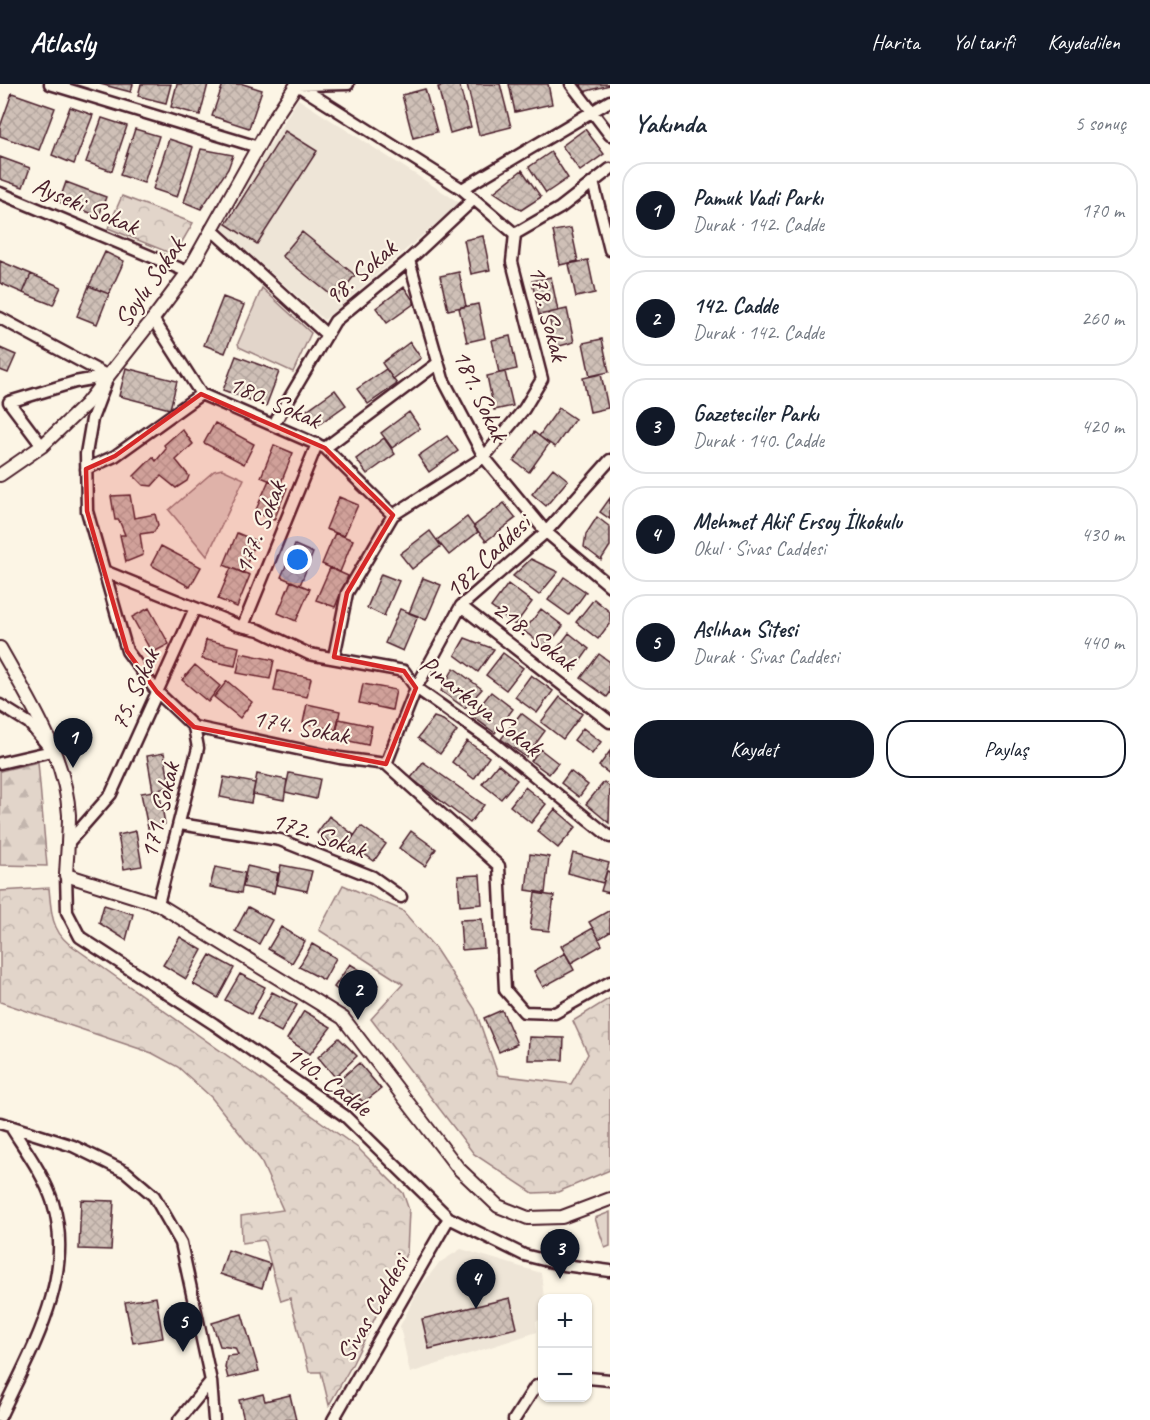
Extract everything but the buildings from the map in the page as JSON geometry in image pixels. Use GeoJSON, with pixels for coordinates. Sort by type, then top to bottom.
{"type":"FeatureCollection","features":[{"type":"Feature","properties":{"kind":"street"},"geometry":{"type":"LineString","coordinates":[[50,84],[258,147]]}},
{"type":"Feature","properties":{"kind":"street"},"geometry":{"type":"LineString","coordinates":[[297,84],[348,84]]}},
{"type":"Feature","properties":{"kind":"street","name":"Soylu Sokak"},"geometry":{"type":"LineString","coordinates":[[0,475],[42,446],[86,404],[153,319],[188,272],[258,147],[297,84]]}},
{"type":"Feature","properties":{"kind":"street","name":"178. Sokak"},"geometry":{"type":"LineString","coordinates":[[297,84],[462,189],[515,234],[512,262],[542,380],[524,410],[484,457],[393,515],[347,593],[334,657]]}},
{"type":"Feature","properties":{"kind":"street"},"geometry":{"type":"LineString","coordinates":[[571,84],[610,135]]}},
{"type":"Feature","properties":{"kind":"street"},"geometry":{"type":"LineString","coordinates":[[462,189],[610,101]]}},
{"type":"Feature","properties":{"kind":"street"},"geometry":{"type":"LineString","coordinates":[[515,234],[560,208],[610,169]]}},
{"type":"Feature","properties":{"kind":"street"},"geometry":{"type":"LineString","coordinates":[[593,182],[610,250]]}},
{"type":"Feature","properties":{"kind":"street","name":"Ayseki Sokak"},"geometry":{"type":"LineString","coordinates":[[0,193],[188,272]]}},
{"type":"Feature","properties":{"kind":"street","name":"98. Sokak"},"geometry":{"type":"LineString","coordinates":[[274,424],[335,321],[409,260],[474,199]]}},
{"type":"Feature","properties":{"kind":"street"},"geometry":{"type":"LineString","coordinates":[[211,229],[327,335]]}},
{"type":"Feature","properties":{"kind":"street","name":"181. Sokak"},"geometry":{"type":"LineString","coordinates":[[409,260],[443,379],[484,457],[546,532],[610,586]]}},
{"type":"Feature","properties":{"kind":"street"},"geometry":{"type":"LineString","coordinates":[[0,318],[108,376]]}},
{"type":"Feature","properties":{"kind":"street","name":"180. Sokak"},"geometry":{"type":"LineString","coordinates":[[153,319],[201,394],[321,446],[393,515]]}},
{"type":"Feature","properties":{"kind":"street"},"geometry":{"type":"LineString","coordinates":[[321,446],[438,363]]}},
{"type":"Feature","properties":{"kind":"street"},"geometry":{"type":"LineString","coordinates":[[42,446],[9,402],[75,382],[108,376]]}},
{"type":"Feature","properties":{"kind":"street"},"geometry":{"type":"LineString","coordinates":[[108,376],[92,418],[86,469],[87,510],[128,651],[157,692],[194,727]]}},
{"type":"Feature","properties":{"kind":"street"},"geometry":{"type":"LineString","coordinates":[[86,469],[115,456],[201,394]]}},
{"type":"Feature","properties":{"kind":"street","name":"177. Sokak"},"geometry":{"type":"LineString","coordinates":[[243,626],[321,446]]}},
{"type":"Feature","properties":{"kind":"street","name":"182 Caddesi"},"geometry":{"type":"LineString","coordinates":[[386,764],[416,688],[461,606],[546,532],[610,460]]}},
{"type":"Feature","properties":{"kind":"street","name":"Pınarkaya Sokak"},"geometry":{"type":"LineString","coordinates":[[104,572],[243,626],[259,630],[309,654],[404,671],[416,688],[490,740],[610,837]]}},
{"type":"Feature","properties":{"kind":"street","name":"218. Sokak"},"geometry":{"type":"LineString","coordinates":[[461,606],[608,717]]}},
{"type":"Feature","properties":{"kind":"street","name":"75. Sokak"},"geometry":{"type":"LineString","coordinates":[[68,843],[111,795],[195,608]]}},
{"type":"Feature","properties":{"kind":"street"},"geometry":{"type":"LineString","coordinates":[[0,648],[35,711],[61,772],[69,813],[66,875],[158,904],[343,1018],[458,1168],[498,1206],[528,1218],[562,1217],[610,1199]]}},
{"type":"Feature","properties":{"kind":"street"},"geometry":{"type":"LineString","coordinates":[[0,705],[29,723],[52,752]]}},
{"type":"Feature","properties":{"kind":"street","name":"174. Sokak"},"geometry":{"type":"LineString","coordinates":[[194,727],[340,758],[386,764]]}},
{"type":"Feature","properties":{"kind":"street","name":"171. Sokak"},"geometry":{"type":"LineString","coordinates":[[158,904],[198,748],[194,727]]}},
{"type":"Feature","properties":{"kind":"street"},"geometry":{"type":"LineString","coordinates":[[0,763],[52,752]]}},
{"type":"Feature","properties":{"kind":"street"},"geometry":{"type":"LineString","coordinates":[[386,764],[499,866],[505,990],[525,1012],[555,1013],[610,982]]}},
{"type":"Feature","properties":{"kind":"street","name":"172. Sokak"},"geometry":{"type":"LineString","coordinates":[[180,825],[280,840],[373,877],[401,897]]}},
{"type":"Feature","properties":{"kind":"street","name":"140. Cadde"},"geometry":{"type":"LineString","coordinates":[[66,875],[67,912],[80,937],[214,1024],[345,1116],[449,1218],[524,1255],[610,1271]]}},
{"type":"Feature","properties":{"kind":"street"},"geometry":{"type":"LineString","coordinates":[[5,1125],[73,1146],[126,1172],[154,1196],[181,1243],[210,1381],[214,1420]]}},
{"type":"Feature","properties":{"kind":"street"},"geometry":{"type":"LineString","coordinates":[[0,1417],[49,1312],[59,1252],[54,1204],[40,1174],[5,1125]]}},
{"type":"Feature","properties":{"kind":"street","name":"Sivas Caddesi"},"geometry":{"type":"LineString","coordinates":[[333,1420],[449,1218]]}},
{"type":"Feature","properties":{"kind":"street"},"geometry":{"type":"LineString","coordinates":[[592,1378],[610,1380]]}},
{"type":"Feature","properties":{"kind":"street"},"geometry":{"type":"LineString","coordinates":[[179,1420],[210,1381]]}},
{"type":"Feature","properties":{"kind":"street"},"geometry":{"type":"LineString","coordinates":[[514,1420],[538,1386]]}},
{"type":"Feature","properties":{"kind":"highlighted area"},"geometry":{"type":"Polygon","coordinates":[[[201,394],[325,448],[393,515],[347,593],[334,657],[404,671],[416,688],[386,764],[194,727],[157,692],[127,651],[87,511],[86,469],[115,456],[201,394]]]}},
{"type":"Feature","properties":{"kind":"shaded area"},"geometry":{"type":"Polygon","coordinates":[[[298,99],[460,203],[324,320],[220,227],[298,99]]]}},
{"type":"Feature","properties":{"kind":"shaded area"},"geometry":{"type":"Polygon","coordinates":[[[461,1249],[541,1273],[544,1294],[538,1294],[537,1332],[410,1373],[400,1326],[420,1287],[439,1263],[461,1249]]]}},
{"type":"Feature","properties":{"kind":"green space"},"geometry":{"type":"Polygon","coordinates":[[[122,196],[193,223],[179,247],[170,253],[108,228],[122,196]]]}},
{"type":"Feature","properties":{"kind":"green space"},"geometry":{"type":"Polygon","coordinates":[[[262,288],[311,333],[293,372],[239,347],[238,343],[262,288]]]}},
{"type":"Feature","properties":{"kind":"green space"},"geometry":{"type":"Polygon","coordinates":[[[222,469],[244,479],[207,556],[169,510],[214,471],[222,469]]]}},
{"type":"Feature","properties":{"kind":"green space"},"geometry":{"type":"Polygon","coordinates":[[[38,762],[47,866],[0,865],[0,771],[38,762]]]}},
{"type":"Feature","properties":{"kind":"green space"},"geometry":{"type":"Polygon","coordinates":[[[343,885],[402,910],[435,948],[475,1009],[498,1075],[571,1084],[588,1054],[573,1021],[610,998],[610,1170],[558,1192],[533,1193],[474,1154],[371,1019],[403,984],[319,930],[343,885]]]}},
{"type":"Feature","properties":{"kind":"green space"},"geometry":{"type":"Polygon","coordinates":[[[49,888],[55,925],[68,943],[358,1148],[403,1193],[409,1210],[407,1252],[353,1363],[329,1405],[321,1372],[309,1372],[290,1298],[281,1301],[264,1240],[242,1243],[241,1216],[283,1210],[260,1159],[211,1097],[178,1067],[152,1053],[0,1002],[0,891],[49,888]]]}},
{"type":"Feature","properties":{"kind":"green space"},"geometry":{"type":"Polygon","coordinates":[[[610,1212],[610,1246],[605,1248],[595,1218],[610,1212]]]}},
{"type":"Feature","properties":{"kind":"place","name":"Pamuk Vadi Parkı"},"geometry":{"type":"Point","coordinates":[73,768]}},
{"type":"Feature","properties":{"kind":"place","name":"142. Cadde"},"geometry":{"type":"Point","coordinates":[358,1020]}},
{"type":"Feature","properties":{"kind":"place","name":"Gazeteciler Parkı"},"geometry":{"type":"Point","coordinates":[560,1279]}},
{"type":"Feature","properties":{"kind":"place","name":"Mehmet Akif Ersoy İlkokulu"},"geometry":{"type":"Point","coordinates":[476,1309]}},
{"type":"Feature","properties":{"kind":"place","name":"Aslıhan Sitesi"},"geometry":{"type":"Point","coordinates":[183,1352]}}]}
